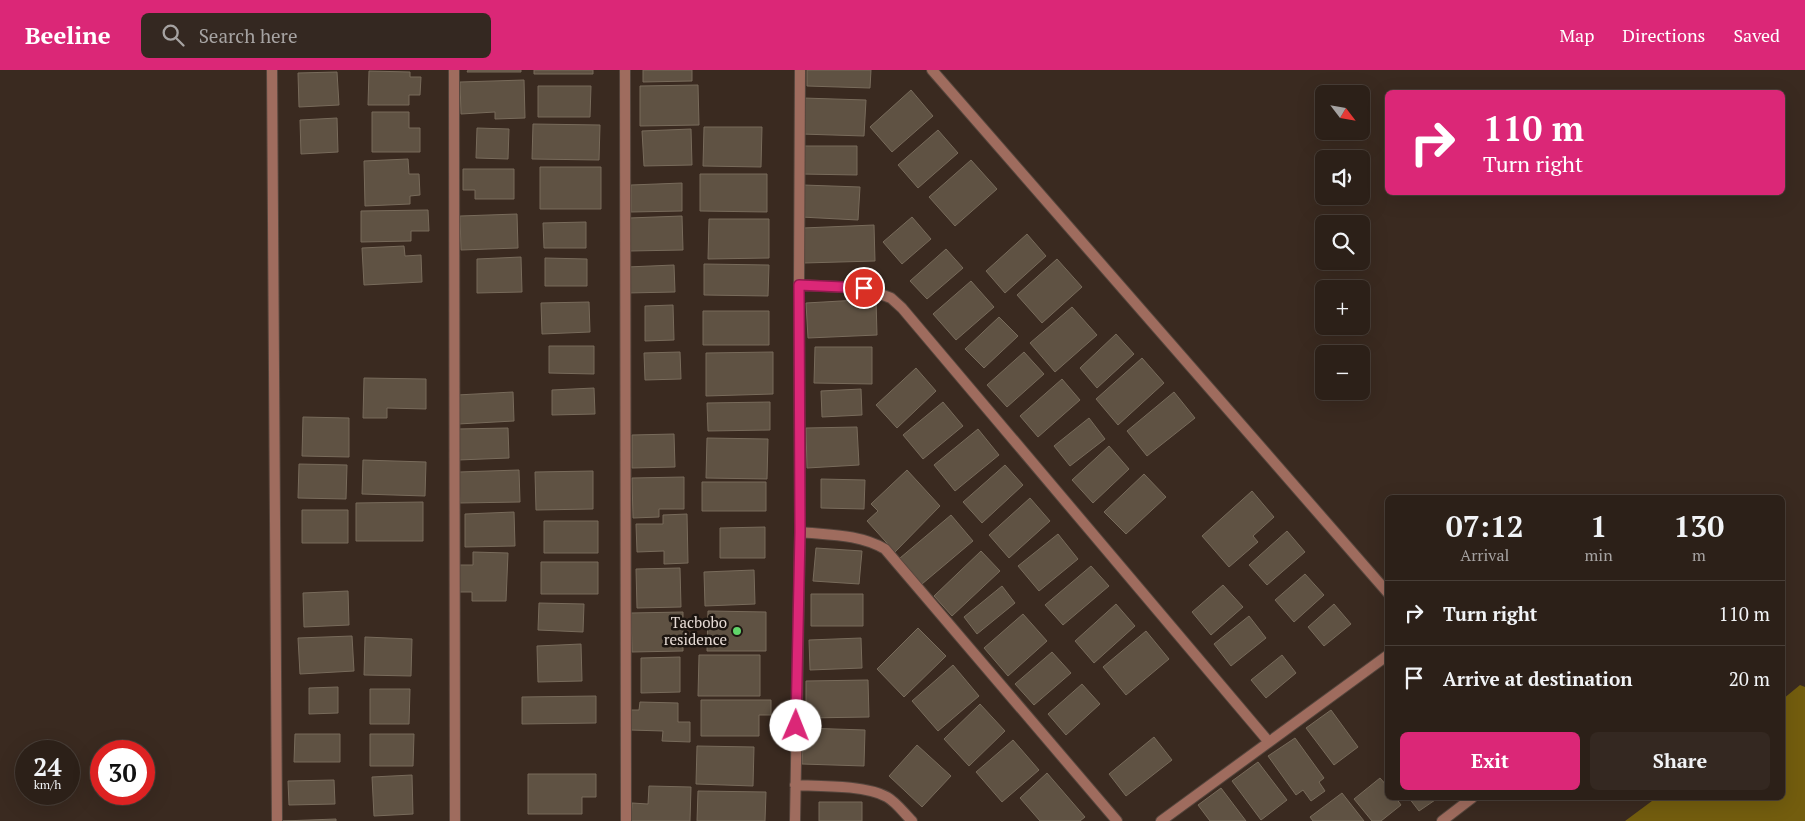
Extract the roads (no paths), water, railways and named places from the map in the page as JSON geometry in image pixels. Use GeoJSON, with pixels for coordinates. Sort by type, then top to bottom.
{"type":"FeatureCollection","features":[{"type":"Feature","properties":{"kind":"street"},"geometry":{"type":"LineString","coordinates":[[272,70],[277,821]]}},
{"type":"Feature","properties":{"kind":"street"},"geometry":{"type":"LineString","coordinates":[[454,70],[455,821]]}},
{"type":"Feature","properties":{"kind":"street"},"geometry":{"type":"LineString","coordinates":[[625,70],[626,821]]}},
{"type":"Feature","properties":{"kind":"street"},"geometry":{"type":"LineString","coordinates":[[795,821],[800,532],[800,70]]}},
{"type":"Feature","properties":{"kind":"street"},"geometry":{"type":"LineString","coordinates":[[932,70],[1385,590]]}},
{"type":"Feature","properties":{"kind":"street"},"geometry":{"type":"LineString","coordinates":[[799,285],[864,288],[890,298],[902,308],[1268,741]]}},
{"type":"Feature","properties":{"kind":"street"},"geometry":{"type":"LineString","coordinates":[[800,532],[857,537],[873,542],[885,549],[1117,821]]}},
{"type":"Feature","properties":{"kind":"street"},"geometry":{"type":"LineString","coordinates":[[1161,821],[1385,657]]}},
{"type":"Feature","properties":{"kind":"street"},"geometry":{"type":"LineString","coordinates":[[795,785],[878,792],[888,797],[912,821]]}},
{"type":"Feature","properties":{"kind":"street"},"geometry":{"type":"LineString","coordinates":[[1442,821],[1469,800]]}},
{"type":"Feature","properties":{"kind":"place","name":"Tacbobo residence"},"geometry":{"type":"Point","coordinates":[737,631]}}]}
